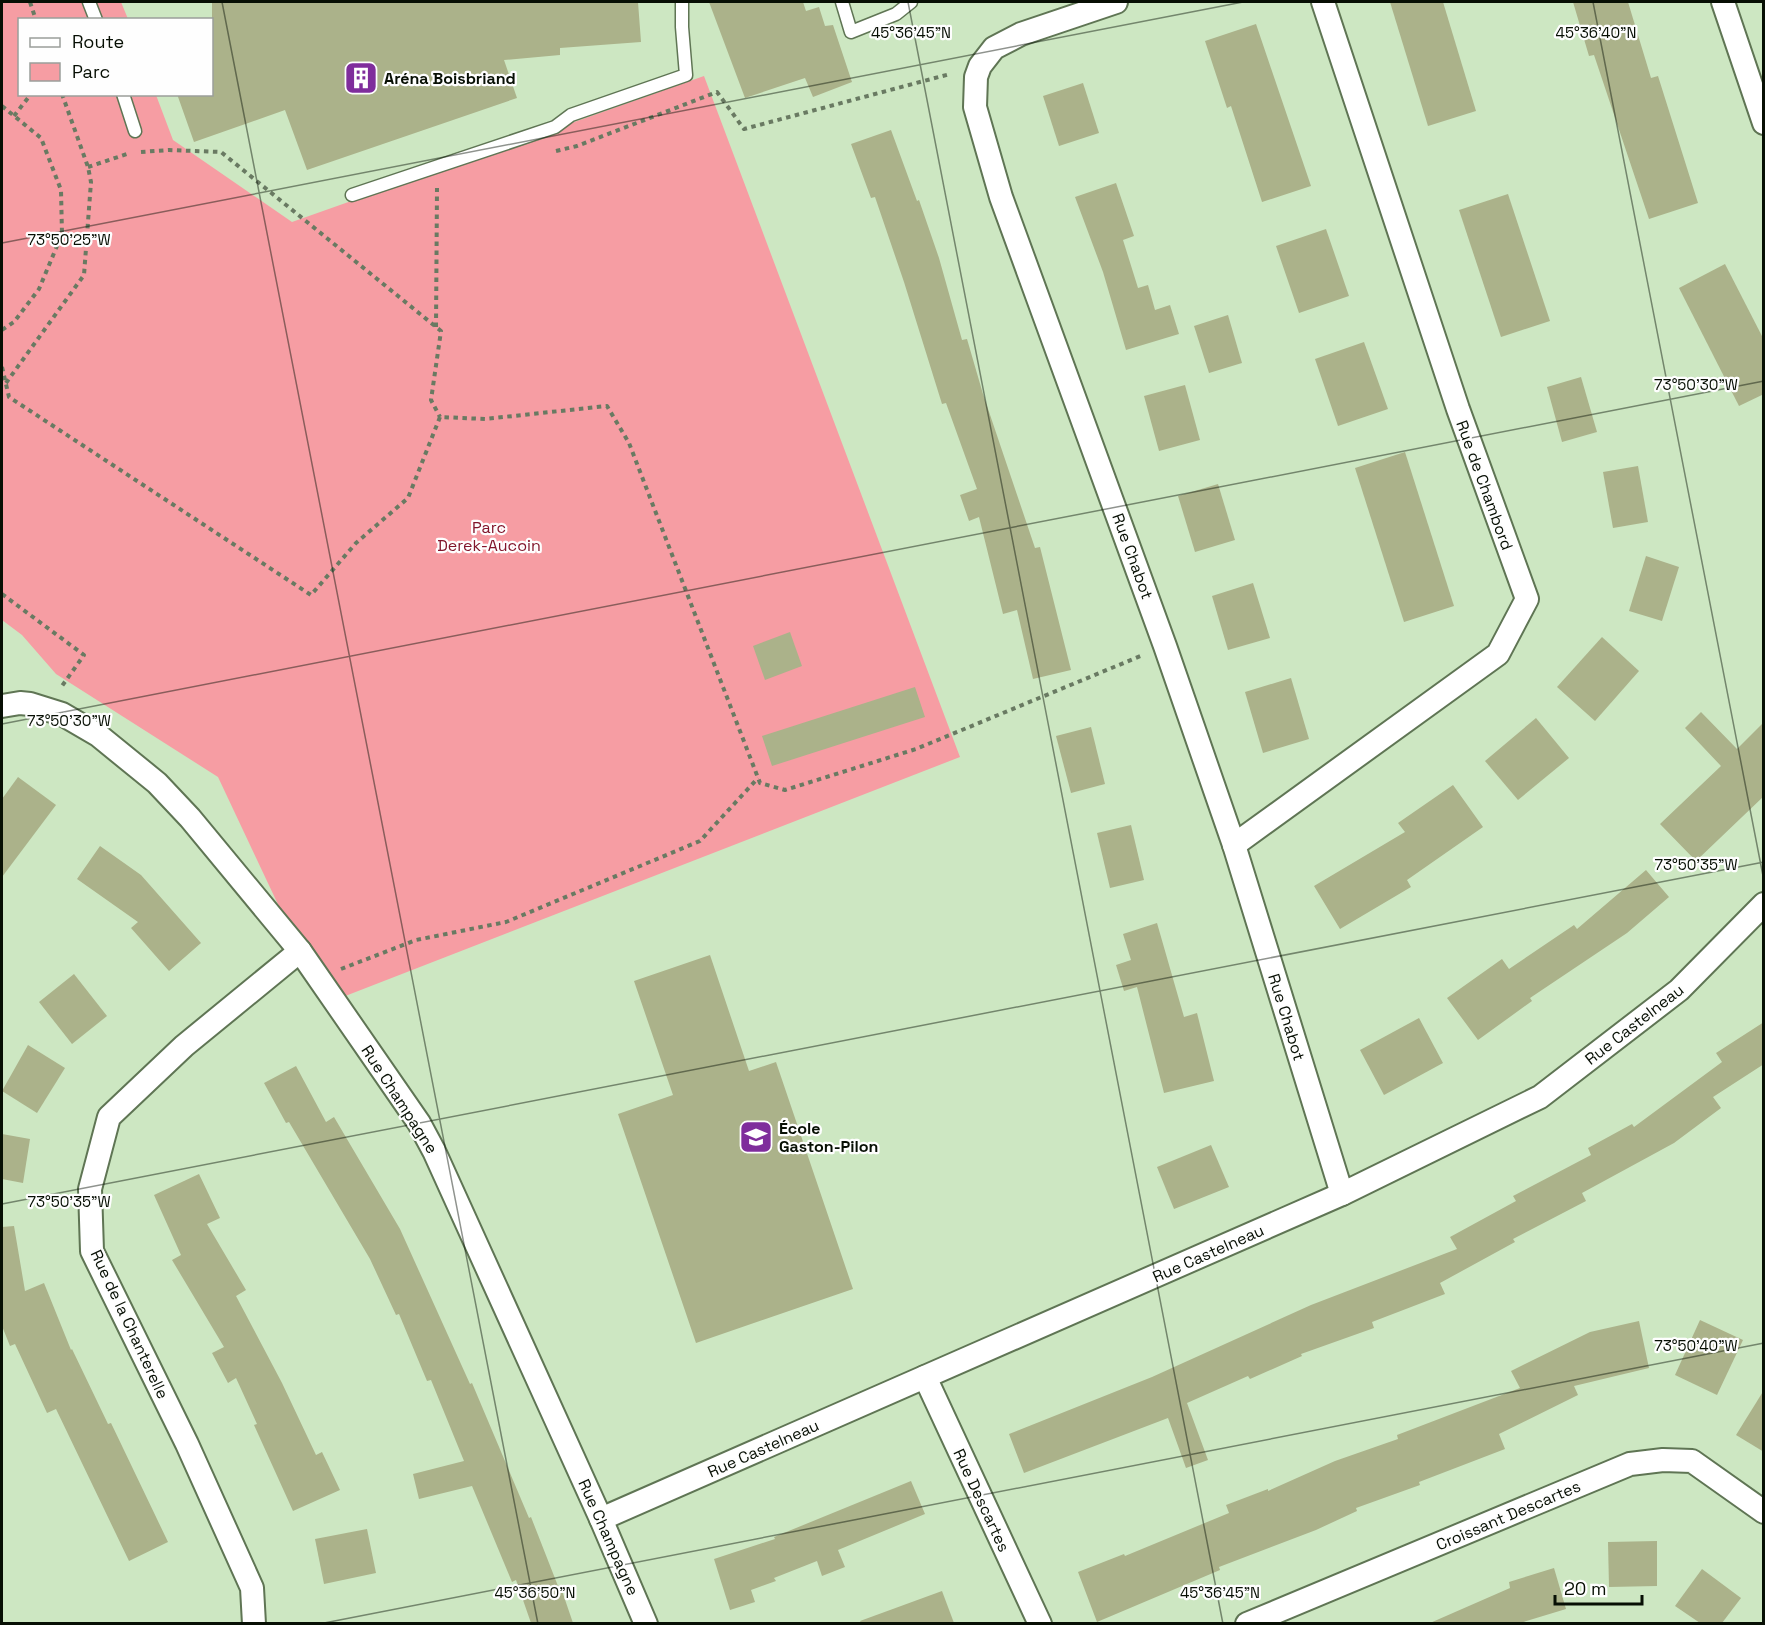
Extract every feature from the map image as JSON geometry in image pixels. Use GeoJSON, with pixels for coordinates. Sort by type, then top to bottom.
{"type":"FeatureCollection","features":[{"type":"Feature","properties":{"kind":"street"},"geometry":{"type":"LineString","coordinates":[[980,66],[994,48],[1005,41],[1116,2]]}},
{"type":"Feature","properties":{"kind":"street","name":"Rue de Chambord"},"geometry":{"type":"LineString","coordinates":[[1234,845],[1498,654],[1527,599],[1458,409],[1323,2]]}},
{"type":"Feature","properties":{"kind":"street"},"geometry":{"type":"LineString","coordinates":[[1723,2],[1762,111]]}},
{"type":"Feature","properties":{"kind":"street","name":"Rue Chabot"},"geometry":{"type":"LineString","coordinates":[[980,66],[974,91],[975,107],[1001,197],[1166,646],[1234,845],[1342,1194]]}},
{"type":"Feature","properties":{"kind":"street","name":"Rue Champagne"},"geometry":{"type":"LineString","coordinates":[[2,706],[20,703],[52,710],[77,722],[124,755],[157,783],[190,818],[300,951],[321,980],[419,1123],[435,1151],[646,1623]]}},
{"type":"Feature","properties":{"kind":"street","name":"Rue Castelneau"},"geometry":{"type":"LineString","coordinates":[[601,1519],[1342,1194],[1540,1097],[1679,990],[1764,904]]}},
{"type":"Feature","properties":{"kind":"street","name":"Rue de la Chanterelle"},"geometry":{"type":"LineString","coordinates":[[254,1623],[252,1588],[187,1444],[92,1251],[90,1189],[109,1117],[184,1046],[300,951]]}},
{"type":"Feature","properties":{"kind":"street","name":"Rue Descartes"},"geometry":{"type":"LineString","coordinates":[[925,1377],[1040,1623]]}},
{"type":"Feature","properties":{"kind":"street","name":"Croissant Descartes"},"geometry":{"type":"LineString","coordinates":[[1247,1623],[1630,1464],[1663,1460],[1692,1461],[1764,1512]]}},
{"type":"Feature","properties":{"kind":"lane"},"geometry":{"type":"LineString","coordinates":[[89,2],[95,18]]}},
{"type":"Feature","properties":{"kind":"lane"},"geometry":{"type":"LineString","coordinates":[[352,195],[555,128],[571,115],[686,75],[682,2]]}},
{"type":"Feature","properties":{"kind":"lane"},"geometry":{"type":"LineString","coordinates":[[842,2],[851,32],[896,14],[912,2]]}},
{"type":"Feature","properties":{"kind":"lane"},"geometry":{"type":"LineString","coordinates":[[124,96],[135,131]]}},
{"type":"Feature","properties":{"kind":"path"},"geometry":{"type":"LineString","coordinates":[[30,2],[35,18]]}},
{"type":"Feature","properties":{"kind":"path"},"geometry":{"type":"LineString","coordinates":[[549,153],[578,146],[717,92],[744,129],[980,66]]}},
{"type":"Feature","properties":{"kind":"path"},"geometry":{"type":"LineString","coordinates":[[14,116],[29,96]]}},
{"type":"Feature","properties":{"kind":"path"},"geometry":{"type":"LineString","coordinates":[[6,384],[84,275],[91,182],[88,166],[63,96]]}},
{"type":"Feature","properties":{"kind":"path"},"geometry":{"type":"LineString","coordinates":[[2,106],[41,138],[61,190],[62,234],[39,289],[14,322],[2,330]]}},
{"type":"Feature","properties":{"kind":"path"},"geometry":{"type":"LineString","coordinates":[[2,367],[9,397],[311,595],[356,543],[408,498],[440,417],[431,400],[441,331],[221,153],[169,150],[125,153],[88,166]]}},
{"type":"Feature","properties":{"kind":"path"},"geometry":{"type":"LineString","coordinates":[[436,327],[436,188],[447,185]]}},
{"type":"Feature","properties":{"kind":"path"},"geometry":{"type":"LineString","coordinates":[[440,417],[485,419],[607,406],[629,443],[760,783],[785,790],[916,749],[1166,646]]}},
{"type":"Feature","properties":{"kind":"path"},"geometry":{"type":"LineString","coordinates":[[2,594],[84,655],[60,690]]}},
{"type":"Feature","properties":{"kind":"path"},"geometry":{"type":"LineString","coordinates":[[321,980],[350,964],[416,940],[506,922],[700,841],[758,778]]}},
{"type":"Feature","properties":{"kind":"green space","name":"Parc Derek-Aucoin"},"geometry":{"type":"Polygon","coordinates":[[[2,2],[121,2],[128,18],[18,18],[18,96],[156,96],[173,140],[292,222],[704,76],[960,757],[335,1000],[300,951],[218,777],[56,674],[22,635],[2,620],[2,2]]]}},
{"type":"Feature","properties":{"kind":"building","name":"Aréna Boisbriand"},"geometry":{"type":"Polygon","coordinates":[[[212,2],[638,2],[641,42],[560,48],[560,55],[504,60],[517,98],[307,170],[285,110],[194,142],[178,96],[213,96],[212,2]]]}},
{"type":"Feature","properties":{"kind":"building"},"geometry":{"type":"Polygon","coordinates":[[[709,2],[803,2],[806,11],[819,7],[825,26],[833,25],[852,82],[813,97],[805,78],[745,98],[709,2]]]}},
{"type":"Feature","properties":{"kind":"building"},"geometry":{"type":"Polygon","coordinates":[[[1390,2],[1443,2],[1476,111],[1428,126],[1390,2]]]}},
{"type":"Feature","properties":{"kind":"building"},"geometry":{"type":"Polygon","coordinates":[[[1573,2],[1628,2],[1651,78],[1658,76],[1698,203],[1649,219],[1594,55],[1589,56],[1573,2]]]}},
{"type":"Feature","properties":{"kind":"building"},"geometry":{"type":"Polygon","coordinates":[[[1256,24],[1311,186],[1262,202],[1231,106],[1227,108],[1205,41],[1256,24]]]}},
{"type":"Feature","properties":{"kind":"building"},"geometry":{"type":"Polygon","coordinates":[[[1083,83],[1099,133],[1059,146],[1043,96],[1083,83]]]}},
{"type":"Feature","properties":{"kind":"building"},"geometry":{"type":"Polygon","coordinates":[[[891,130],[939,258],[962,340],[967,339],[983,394],[1035,548],[1040,547],[1071,670],[1033,679],[1017,610],[1003,614],[979,517],[969,521],[960,495],[977,489],[946,403],[942,404],[875,197],[871,198],[851,144],[891,130]]]}},
{"type":"Feature","properties":{"kind":"building"},"geometry":{"type":"Polygon","coordinates":[[[1116,183],[1134,236],[1123,240],[1138,288],[1148,285],[1155,310],[1170,305],[1179,334],[1126,350],[1103,272],[1075,197],[1116,183]]]}},
{"type":"Feature","properties":{"kind":"building"},"geometry":{"type":"Polygon","coordinates":[[[1508,194],[1550,321],[1501,337],[1459,210],[1508,194]]]}},
{"type":"Feature","properties":{"kind":"building"},"geometry":{"type":"Polygon","coordinates":[[[1326,229],[1349,296],[1299,313],[1276,246],[1326,229]]]}},
{"type":"Feature","properties":{"kind":"building"},"geometry":{"type":"Polygon","coordinates":[[[1725,264],[1764,340],[1764,394],[1739,406],[1679,288],[1725,264]]]}},
{"type":"Feature","properties":{"kind":"building"},"geometry":{"type":"Polygon","coordinates":[[[1228,315],[1242,363],[1209,373],[1194,326],[1228,315]]]}},
{"type":"Feature","properties":{"kind":"building"},"geometry":{"type":"Polygon","coordinates":[[[1364,342],[1388,409],[1338,426],[1315,359],[1364,342]]]}},
{"type":"Feature","properties":{"kind":"building"},"geometry":{"type":"Polygon","coordinates":[[[1581,377],[1597,432],[1562,442],[1547,387],[1581,377]]]}},
{"type":"Feature","properties":{"kind":"building"},"geometry":{"type":"Polygon","coordinates":[[[1185,385],[1200,440],[1159,451],[1144,396],[1185,385]]]}},
{"type":"Feature","properties":{"kind":"building"},"geometry":{"type":"Polygon","coordinates":[[[1405,452],[1454,606],[1404,622],[1355,468],[1405,452]]]}},
{"type":"Feature","properties":{"kind":"building"},"geometry":{"type":"Polygon","coordinates":[[[1638,466],[1648,522],[1613,528],[1603,472],[1638,466]]]}},
{"type":"Feature","properties":{"kind":"building"},"geometry":{"type":"Polygon","coordinates":[[[1218,484],[1235,540],[1195,552],[1178,496],[1218,484]]]}},
{"type":"Feature","properties":{"kind":"building"},"geometry":{"type":"Polygon","coordinates":[[[1646,556],[1679,567],[1662,621],[1629,611],[1646,556]]]}},
{"type":"Feature","properties":{"kind":"building"},"geometry":{"type":"Polygon","coordinates":[[[1253,583],[1270,638],[1228,650],[1212,596],[1253,583]]]}},
{"type":"Feature","properties":{"kind":"building"},"geometry":{"type":"Polygon","coordinates":[[[790,632],[802,666],[765,680],[753,646],[790,632]]]}},
{"type":"Feature","properties":{"kind":"building"},"geometry":{"type":"Polygon","coordinates":[[[1602,637],[1639,671],[1595,721],[1557,687],[1602,637]]]}},
{"type":"Feature","properties":{"kind":"building"},"geometry":{"type":"Polygon","coordinates":[[[1291,678],[1309,739],[1263,753],[1245,692],[1291,678]]]}},
{"type":"Feature","properties":{"kind":"building"},"geometry":{"type":"Polygon","coordinates":[[[915,687],[925,717],[772,766],[762,736],[915,687]]]}},
{"type":"Feature","properties":{"kind":"building"},"geometry":{"type":"Polygon","coordinates":[[[1701,712],[1737,749],[1764,722],[1764,796],[1696,861],[1660,824],[1721,766],[1685,728],[1701,712]]]}},
{"type":"Feature","properties":{"kind":"building"},"geometry":{"type":"Polygon","coordinates":[[[1536,718],[1569,758],[1518,800],[1485,761],[1536,718]]]}},
{"type":"Feature","properties":{"kind":"building"},"geometry":{"type":"Polygon","coordinates":[[[1091,727],[1105,784],[1071,793],[1056,736],[1091,727]]]}},
{"type":"Feature","properties":{"kind":"building"},"geometry":{"type":"Polygon","coordinates":[[[18,777],[56,805],[2,877],[2,799],[18,777]]]}},
{"type":"Feature","properties":{"kind":"building"},"geometry":{"type":"Polygon","coordinates":[[[1453,785],[1483,827],[1407,880],[1411,887],[1340,929],[1314,886],[1405,832],[1398,823],[1453,785]]]}},
{"type":"Feature","properties":{"kind":"building"},"geometry":{"type":"Polygon","coordinates":[[[1131,825],[1144,880],[1110,888],[1097,833],[1131,825]]]}},
{"type":"Feature","properties":{"kind":"building"},"geometry":{"type":"Polygon","coordinates":[[[100,846],[141,875],[201,943],[169,971],[131,928],[138,922],[77,879],[100,846]]]}},
{"type":"Feature","properties":{"kind":"building"},"geometry":{"type":"Polygon","coordinates":[[[1646,870],[1669,897],[1627,933],[1530,998],[1532,1001],[1478,1040],[1447,998],[1502,959],[1509,969],[1574,925],[1577,929],[1646,870]]]}},
{"type":"Feature","properties":{"kind":"building"},"geometry":{"type":"Polygon","coordinates":[[[1157,923],[1184,1017],[1197,1013],[1214,1081],[1164,1093],[1137,987],[1124,991],[1116,965],[1131,960],[1123,934],[1157,923]]]}},
{"type":"Feature","properties":{"kind":"building"},"geometry":{"type":"Polygon","coordinates":[[[710,955],[749,1071],[776,1062],[853,1289],[696,1343],[618,1114],[673,1095],[634,981],[710,955]]]}},
{"type":"Feature","properties":{"kind":"building"},"geometry":{"type":"Polygon","coordinates":[[[74,974],[107,1016],[72,1044],[39,1002],[74,974]]]}},
{"type":"Feature","properties":{"kind":"building"},"geometry":{"type":"Polygon","coordinates":[[[1419,1018],[1443,1063],[1384,1095],[1360,1050],[1419,1018]]]}},
{"type":"Feature","properties":{"kind":"building"},"geometry":{"type":"Polygon","coordinates":[[[1764,1022],[1764,1064],[1713,1097],[1721,1108],[1674,1143],[1582,1193],[1586,1201],[1513,1239],[1515,1242],[1440,1283],[1445,1294],[1372,1322],[1374,1328],[1301,1354],[1302,1356],[1250,1379],[1248,1376],[1187,1403],[1208,1460],[1186,1468],[1168,1418],[1024,1473],[1009,1434],[1152,1377],[1311,1305],[1457,1249],[1450,1237],[1516,1201],[1513,1196],[1591,1155],[1588,1148],[1632,1124],[1634,1127],[1722,1062],[1716,1053],[1764,1022]]]}},
{"type":"Feature","properties":{"kind":"building"},"geometry":{"type":"Polygon","coordinates":[[[28,1045],[65,1068],[37,1113],[2,1091],[28,1045]]]}},
{"type":"Feature","properties":{"kind":"building"},"geometry":{"type":"Polygon","coordinates":[[[296,1066],[326,1122],[334,1117],[400,1229],[470,1384],[472,1383],[529,1518],[531,1517],[558,1586],[560,1585],[573,1623],[531,1623],[516,1580],[512,1582],[472,1486],[419,1499],[413,1474],[464,1461],[431,1380],[427,1381],[399,1314],[396,1315],[370,1259],[264,1083],[296,1066]]]}},
{"type":"Feature","properties":{"kind":"building"},"geometry":{"type":"Polygon","coordinates":[[[2,1134],[30,1139],[23,1183],[2,1179],[2,1134]]]}},
{"type":"Feature","properties":{"kind":"building"},"geometry":{"type":"Polygon","coordinates":[[[1211,1145],[1229,1187],[1174,1209],[1157,1167],[1211,1145]]]}},
{"type":"Feature","properties":{"kind":"building"},"geometry":{"type":"Polygon","coordinates":[[[199,1174],[220,1218],[207,1224],[246,1290],[236,1296],[282,1383],[316,1455],[322,1452],[340,1490],[293,1511],[254,1425],[257,1424],[236,1378],[228,1383],[212,1353],[224,1347],[172,1260],[181,1255],[154,1195],[199,1174]]]}},
{"type":"Feature","properties":{"kind":"building"},"geometry":{"type":"Polygon","coordinates":[[[14,1226],[25,1291],[44,1283],[71,1350],[108,1424],[111,1423],[168,1542],[129,1561],[56,1409],[47,1413],[15,1344],[10,1346],[2,1326],[2,1227],[14,1226]]]}},
{"type":"Feature","properties":{"kind":"building"},"geometry":{"type":"Polygon","coordinates":[[[1700,1320],[1743,1340],[1717,1395],[1675,1375],[1700,1320]]]}},
{"type":"Feature","properties":{"kind":"building"},"geometry":{"type":"Polygon","coordinates":[[[1639,1321],[1649,1368],[1574,1386],[1578,1395],[1499,1434],[1505,1449],[1419,1482],[1420,1485],[1356,1508],[1357,1511],[1316,1530],[1219,1567],[1220,1570],[1097,1622],[1078,1572],[1124,1554],[1125,1556],[1229,1513],[1226,1505],[1268,1489],[1268,1491],[1335,1461],[1398,1439],[1397,1435],[1520,1388],[1511,1371],[1590,1332],[1639,1321]]]}},
{"type":"Feature","properties":{"kind":"building"},"geometry":{"type":"Polygon","coordinates":[[[1764,1390],[1764,1452],[1736,1435],[1764,1390]]]}},
{"type":"Feature","properties":{"kind":"building"},"geometry":{"type":"Polygon","coordinates":[[[911,1481],[925,1514],[838,1550],[845,1567],[822,1576],[817,1561],[774,1578],[776,1581],[751,1590],[755,1602],[730,1610],[714,1559],[775,1539],[774,1537],[911,1481]]]}},
{"type":"Feature","properties":{"kind":"building"},"geometry":{"type":"Polygon","coordinates":[[[367,1529],[376,1573],[324,1584],[315,1539],[367,1529]]]}},
{"type":"Feature","properties":{"kind":"building"},"geometry":{"type":"Polygon","coordinates":[[[1657,1541],[1657,1586],[1609,1587],[1608,1542],[1657,1541]]]}},
{"type":"Feature","properties":{"kind":"building"},"geometry":{"type":"Polygon","coordinates":[[[1554,1568],[1566,1609],[1520,1623],[1430,1623],[1510,1588],[1509,1582],[1554,1568]]]}},
{"type":"Feature","properties":{"kind":"building"},"geometry":{"type":"Polygon","coordinates":[[[1702,1569],[1741,1598],[1722,1623],[1700,1623],[1675,1606],[1702,1569]]]}},
{"type":"Feature","properties":{"kind":"building"},"geometry":{"type":"Polygon","coordinates":[[[942,1591],[954,1623],[861,1623],[860,1621],[942,1591]]]}},
{"type":"Feature","properties":{"kind":"place","name":"Aréna Boisbriand"},"geometry":{"type":"Point","coordinates":[361,78]}},
{"type":"Feature","properties":{"kind":"place","name":"École Gaston-Pilon"},"geometry":{"type":"Point","coordinates":[756,1137]}}]}
